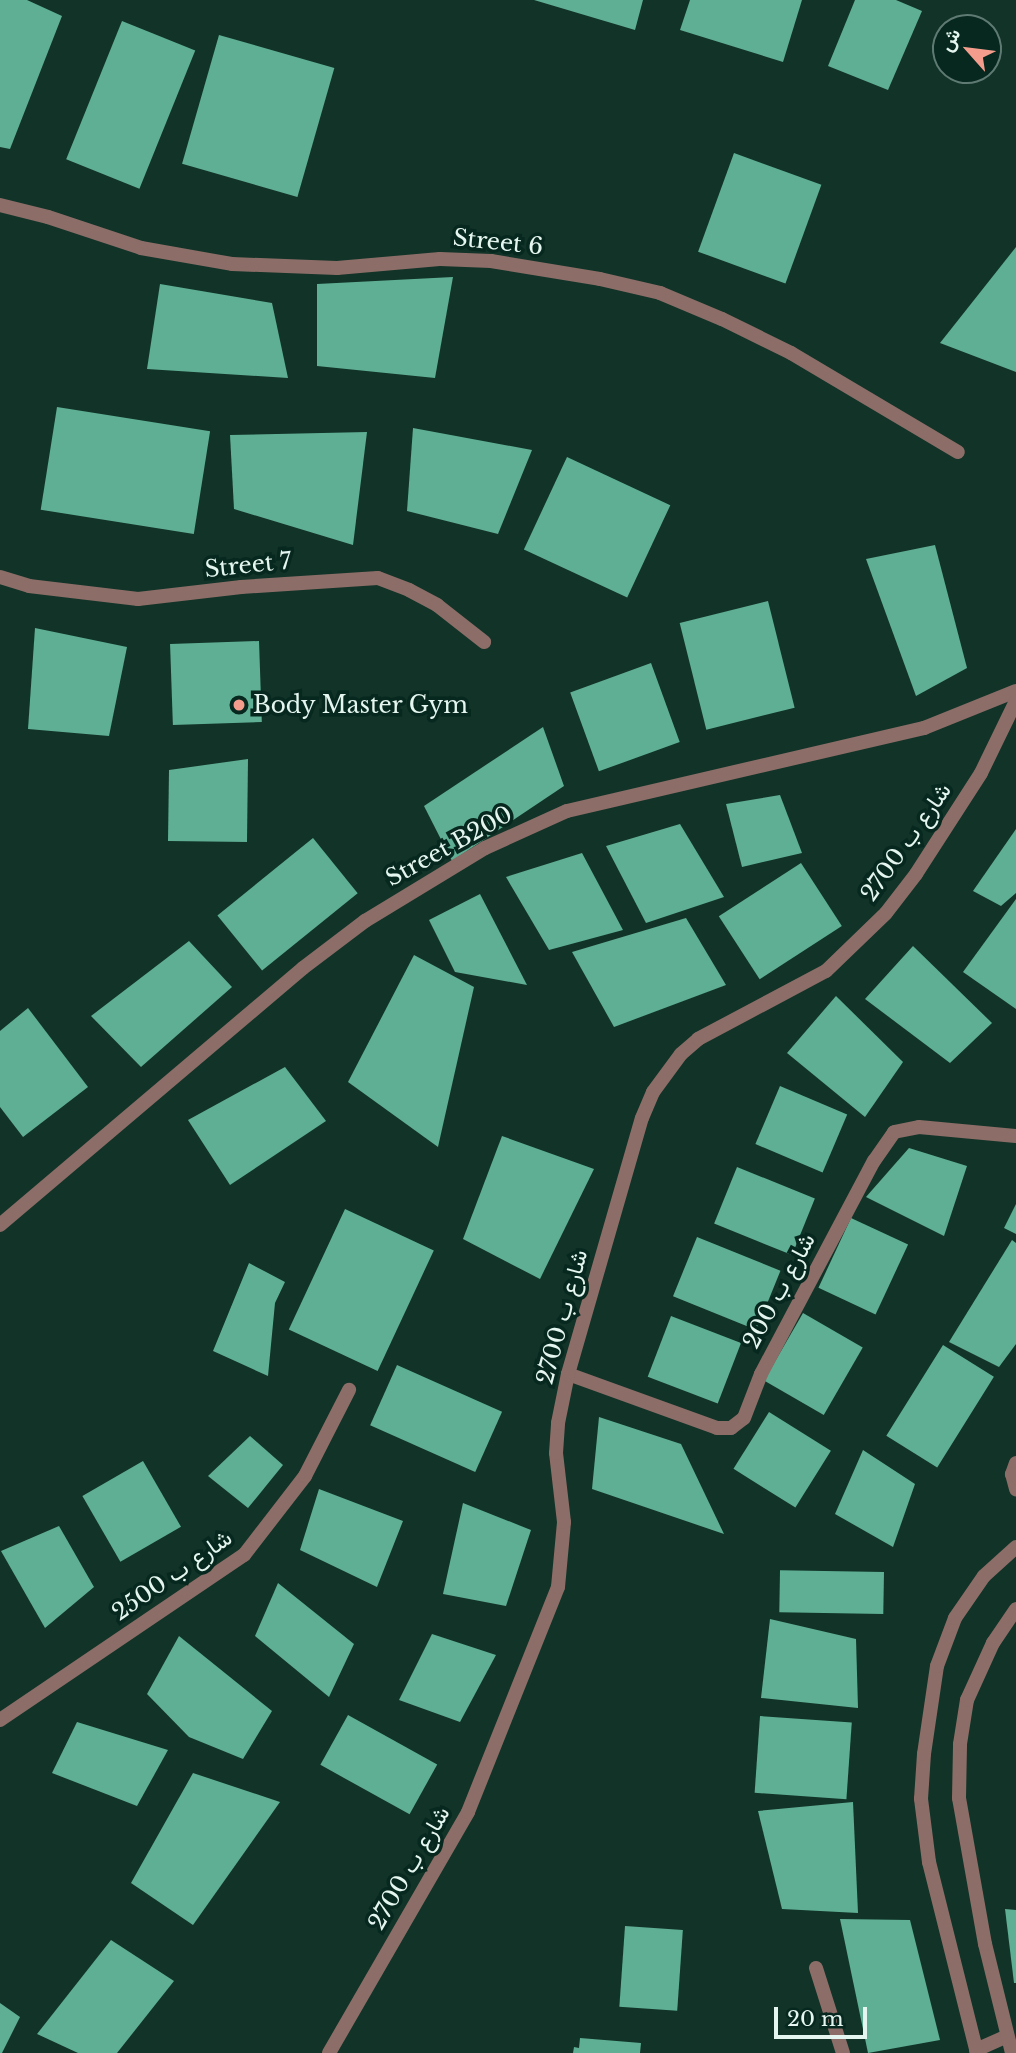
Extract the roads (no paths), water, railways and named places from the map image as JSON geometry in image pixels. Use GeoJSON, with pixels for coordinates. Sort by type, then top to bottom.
{"type":"FeatureCollection","features":[{"type":"Feature","properties":{"kind":"street","name":"Street 6"},"geometry":{"type":"LineString","coordinates":[[0,205],[48,217],[141,248],[232,264],[337,268],[402,261],[491,261],[600,279],[660,293],[722,319],[791,353],[958,452]]}},
{"type":"Feature","properties":{"kind":"street","name":"Street 7"},"geometry":{"type":"LineString","coordinates":[[0,577],[41,588],[138,599],[242,587],[378,578],[409,590],[436,605],[484,642]]}},
{"type":"Feature","properties":{"kind":"street","name":"Street B200"},"geometry":{"type":"LineString","coordinates":[[0,1225],[303,968],[365,921],[485,848],[567,811],[924,728],[1016,691]]}},
{"type":"Feature","properties":{"kind":"street","name":"شارع ب 2700"},"geometry":{"type":"LineString","coordinates":[[329,2053],[468,1812],[558,1587],[564,1522],[556,1453],[558,1423],[568,1374],[642,1118],[665,1073],[698,1039],[826,971],[864,937],[893,903],[942,835],[981,773],[1016,702]]}},
{"type":"Feature","properties":{"kind":"street","name":"شارع ب 200"},"geometry":{"type":"LineString","coordinates":[[568,1374],[718,1428],[731,1428],[744,1418],[761,1374],[874,1160],[894,1132],[919,1127],[1016,1136]]}},
{"type":"Feature","properties":{"kind":"street","name":"شارع ب 2500"},"geometry":{"type":"LineString","coordinates":[[0,1720],[244,1555],[305,1476],[349,1390]]}},
{"type":"Feature","properties":{"kind":"street"},"geometry":{"type":"LineString","coordinates":[[1016,1463],[1012,1474],[1016,1489]]}},
{"type":"Feature","properties":{"kind":"street"},"geometry":{"type":"LineString","coordinates":[[1007,2036],[976,2051],[929,1862],[921,1799],[923,1754],[937,1666],[956,1618],[985,1576],[1016,1547]]}},
{"type":"Feature","properties":{"kind":"street"},"geometry":{"type":"LineString","coordinates":[[1012,2053],[983,1931],[959,1798],[967,1700],[993,1643],[1016,1609]]}},
{"type":"Feature","properties":{"kind":"street"},"geometry":{"type":"LineString","coordinates":[[816,1968],[843,2053]]}},
{"type":"Feature","properties":{"kind":"place","name":"Body Master Gym"},"geometry":{"type":"Point","coordinates":[239,705]}}]}
